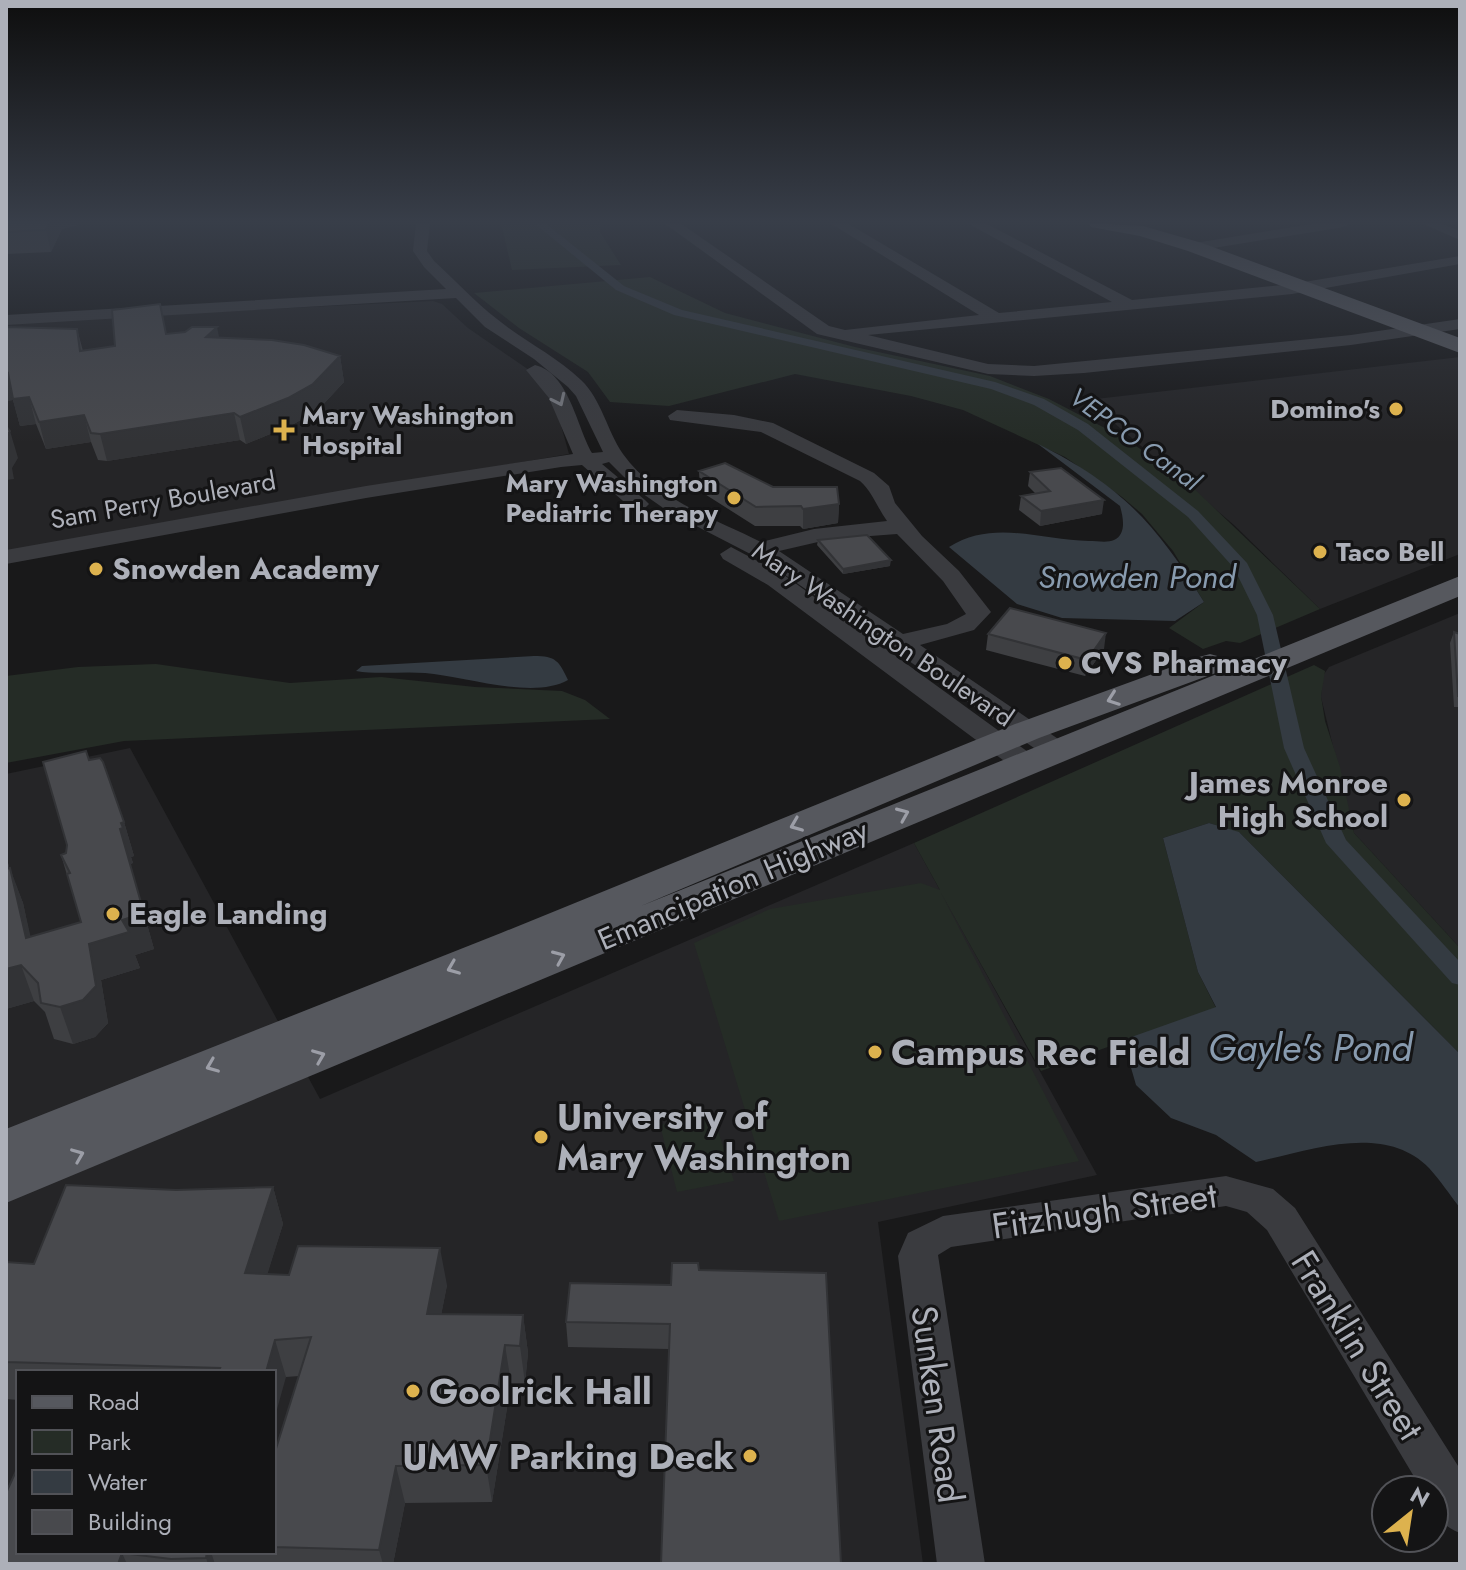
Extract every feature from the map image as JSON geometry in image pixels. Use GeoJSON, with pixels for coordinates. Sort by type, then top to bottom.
{"type":"FeatureCollection","features":[{"type":"Feature","properties":{"kind":"main road"},"geometry":{"type":"LineString","coordinates":[[1328,296],[1460,346]]}},
{"type":"Feature","properties":{"kind":"main road","name":"Emancipation Highway"},"geometry":{"type":"LineString","coordinates":[[1319,633],[1460,565]]}},
{"type":"Feature","properties":{"kind":"main road","name":"Emancipation Highway"},"geometry":{"type":"LineString","coordinates":[[6,1149],[1319,633],[1460,585]]}},
{"type":"Feature","properties":{"kind":"main road","name":"Emancipation Highway"},"geometry":{"type":"LineString","coordinates":[[6,1184],[1027,747]]}},
{"type":"Feature","properties":{"kind":"street"},"geometry":{"type":"LineString","coordinates":[[6,320],[410,296]]}},
{"type":"Feature","properties":{"kind":"street","name":"Mary Washington Boulevard"},"geometry":{"type":"LineString","coordinates":[[450,296],[464,320],[549,382],[560,396],[569,426],[646,510],[776,580],[1027,747]]}},
{"type":"Feature","properties":{"kind":"street"},"geometry":{"type":"LineString","coordinates":[[772,296],[812,325],[835,334],[972,367],[1034,371],[1324,343],[1460,324]]}},
{"type":"Feature","properties":{"kind":"street"},"geometry":{"type":"LineString","coordinates":[[959,296],[994,317]]}},
{"type":"Feature","properties":{"kind":"street"},"geometry":{"type":"LineString","coordinates":[[1113,296],[1130,305]]}},
{"type":"Feature","properties":{"kind":"street"},"geometry":{"type":"LineString","coordinates":[[835,334],[1209,296]]}},
{"type":"Feature","properties":{"kind":"street"},"geometry":{"type":"LineString","coordinates":[[677,416],[753,424],[785,435],[876,483],[885,504],[903,527],[951,576],[979,612],[973,622],[940,634],[898,642]]}},
{"type":"Feature","properties":{"kind":"street","name":"Mary Washington Boulevard"},"geometry":{"type":"LineString","coordinates":[[600,462],[643,485],[676,508],[762,549],[898,642],[1027,747]]}},
{"type":"Feature","properties":{"kind":"street","name":"Sam Perry Boulevard"},"geometry":{"type":"LineString","coordinates":[[6,557],[366,492],[600,462]]}},
{"type":"Feature","properties":{"kind":"street","name":"Sam Perry Boulevard"},"geometry":{"type":"LineString","coordinates":[[6,568],[570,471],[600,462]]}},
{"type":"Feature","properties":{"kind":"street"},"geometry":{"type":"LineString","coordinates":[[762,549],[809,534],[903,527]]}},
{"type":"Feature","properties":{"kind":"street","name":"Fitzhugh Street"},"geometry":{"type":"LineString","coordinates":[[922,1245],[943,1232],[1226,1191],[1259,1200],[1281,1219]]}},
{"type":"Feature","properties":{"kind":"street","name":"Franklin Street"},"geometry":{"type":"LineString","coordinates":[[1281,1219],[1460,1511]]}},
{"type":"Feature","properties":{"kind":"street","name":"Sunken Road"},"geometry":{"type":"LineString","coordinates":[[922,1245],[918,1256],[961,1564]]}},
{"type":"Feature","properties":{"kind":"shaded area","name":"Mary Washington Hospital"},"geometry":{"type":"Polygon","coordinates":[[[433,301],[442,304],[468,328],[529,370],[552,393],[569,454],[6,552],[6,322],[433,301]]]}},
{"type":"Feature","properties":{"kind":"shaded area"},"geometry":{"type":"Polygon","coordinates":[[[1460,357],[1460,554],[1320,609],[1234,525],[1087,400],[1460,357]]]}},
{"type":"Feature","properties":{"kind":"shaded area","name":"James Monroe High School"},"geometry":{"type":"Polygon","coordinates":[[[1460,613],[1460,948],[1354,833],[1321,697],[1322,677],[1329,667],[1460,613]]]}},
{"type":"Feature","properties":{"kind":"shaded area","name":"University of Mary Washington"},"geometry":{"type":"Polygon","coordinates":[[[130,748],[320,1099],[914,843],[1097,1175],[878,1222],[923,1564],[6,1564],[6,774],[130,748]]]}},
{"type":"Feature","properties":{"kind":"green space"},"geometry":{"type":"Polygon","coordinates":[[[478,296],[690,296],[725,313],[855,347],[990,376],[1049,399],[1126,439],[1185,480],[1320,609],[1240,643],[1226,641],[1203,649],[1169,628],[1204,602],[1173,551],[1142,514],[1065,457],[963,410],[911,396],[795,374],[669,406],[610,402],[588,372],[519,328],[478,296]]]}},
{"type":"Feature","properties":{"kind":"green space"},"geometry":{"type":"Polygon","coordinates":[[[156,664],[290,683],[381,677],[475,687],[562,691],[585,700],[610,719],[124,741],[6,763],[6,676],[78,667],[156,664]]]}},
{"type":"Feature","properties":{"kind":"green space"},"geometry":{"type":"Polygon","coordinates":[[[1314,665],[1325,671],[1321,696],[1325,721],[1340,767],[1354,833],[1460,948],[1460,1054],[1240,833],[1209,823],[1163,838],[1198,972],[1216,1008],[1041,1071],[941,893],[1079,1161],[779,1221],[694,943],[770,909],[921,883],[940,890],[914,843],[1314,665]]]}},
{"type":"Feature","properties":{"kind":"green space"},"geometry":{"type":"Polygon","coordinates":[[[713,1115],[734,1181],[677,1192],[660,1125],[713,1115]]]}},
{"type":"Feature","properties":{"kind":"water","name":"Snowden Pond"},"geometry":{"type":"Polygon","coordinates":[[[1038,444],[1092,475],[1134,510],[1170,551],[1204,602],[1175,621],[1062,618],[1017,604],[949,547],[983,534],[1018,533],[1102,542],[1112,541],[1121,534],[1120,506],[1038,444]]]}},
{"type":"Feature","properties":{"kind":"water"},"geometry":{"type":"Polygon","coordinates":[[[534,656],[556,661],[568,680],[536,688],[425,673],[356,671],[362,666],[534,656]]]}},
{"type":"Feature","properties":{"kind":"water","name":"Gayle's Pond"},"geometry":{"type":"Polygon","coordinates":[[[1209,823],[1239,832],[1460,1054],[1460,1208],[1429,1168],[1411,1154],[1390,1146],[1346,1144],[1256,1162],[1216,1135],[1171,1118],[1136,1085],[1123,1040],[1216,1007],[1198,972],[1163,838],[1209,823]]]}},
{"type":"Feature","properties":{"kind":"building","name":"Mary Washington Hospital"},"geometry":{"type":"Polygon","coordinates":[[[160,304],[166,334],[185,332],[192,327],[217,327],[206,337],[272,340],[304,345],[340,356],[313,384],[288,398],[240,417],[234,413],[100,434],[91,433],[84,415],[39,422],[29,397],[13,399],[6,374],[6,327],[77,329],[80,351],[115,346],[112,310],[160,304]]]}},
{"type":"Feature","properties":{"kind":"building"},"geometry":{"type":"Polygon","coordinates":[[[725,463],[773,487],[837,487],[839,504],[803,509],[801,506],[756,507],[699,471],[725,463]]]}},
{"type":"Feature","properties":{"kind":"building"},"geometry":{"type":"Polygon","coordinates":[[[1061,468],[1104,500],[1041,511],[1021,496],[1050,491],[1030,472],[1061,468]]]}},
{"type":"Feature","properties":{"kind":"building"},"geometry":{"type":"Polygon","coordinates":[[[867,535],[891,560],[843,569],[818,540],[867,535]]]}},
{"type":"Feature","properties":{"kind":"building"},"geometry":{"type":"Polygon","coordinates":[[[1010,608],[1106,633],[1087,660],[988,634],[1010,608]]]}},
{"type":"Feature","properties":{"kind":"building"},"geometry":{"type":"Polygon","coordinates":[[[1454,632],[1460,634],[1460,696],[1458,696],[1454,632]]]}},
{"type":"Feature","properties":{"kind":"building","name":"Eagle Landing"},"geometry":{"type":"Polygon","coordinates":[[[86,751],[89,760],[100,758],[103,762],[124,822],[120,829],[144,913],[122,920],[129,932],[89,944],[96,986],[83,1000],[60,1007],[41,1003],[38,983],[21,965],[6,969],[6,862],[26,938],[81,922],[67,874],[70,873],[61,855],[66,853],[67,845],[43,762],[86,751]]]}},
{"type":"Feature","properties":{"kind":"building","name":"Goolrick Hall"},"geometry":{"type":"Polygon","coordinates":[[[66,1185],[176,1190],[273,1187],[245,1273],[289,1275],[298,1246],[440,1248],[427,1314],[523,1315],[520,1346],[505,1345],[486,1465],[396,1466],[379,1550],[276,1547],[276,1449],[311,1337],[275,1340],[267,1370],[6,1362],[6,1262],[34,1264],[66,1185]]]}},
{"type":"Feature","properties":{"kind":"building","name":"UMW Parking Deck"},"geometry":{"type":"Polygon","coordinates":[[[672,1263],[698,1263],[699,1270],[826,1273],[841,1564],[661,1564],[670,1324],[566,1322],[570,1283],[671,1285],[672,1263]]]}},
{"type":"Feature","properties":{"kind":"building"},"geometry":{"type":"Polygon","coordinates":[[[16,1471],[16,1554],[122,1554],[118,1564],[6,1564],[6,1493],[16,1471]]]}},
{"type":"Feature","properties":{"kind":"building"},"geometry":{"type":"Polygon","coordinates":[[[130,1554],[207,1554],[206,1558],[171,1559],[130,1554]]]}},
{"type":"Feature","properties":{"kind":"waterway","name":"VEPCO Canal"},"geometry":{"type":"LineString","coordinates":[[639,296],[678,313],[995,386],[1039,402],[1083,427],[1193,514],[1241,566],[1265,615],[1294,748],[1337,843],[1460,977]]}},
{"type":"Feature","properties":{"kind":"place","name":"Domino's"},"geometry":{"type":"Point","coordinates":[1396,409]}},
{"type":"Feature","properties":{"kind":"place","name":"Mary Washington Hospital"},"geometry":{"type":"Point","coordinates":[284,430]}},
{"type":"Feature","properties":{"kind":"place","name":"Mary Washington Pediatric Therapy"},"geometry":{"type":"Point","coordinates":[734,498]}},
{"type":"Feature","properties":{"kind":"place","name":"Taco Bell"},"geometry":{"type":"Point","coordinates":[1320,552]}},
{"type":"Feature","properties":{"kind":"place","name":"Snowden Academy"},"geometry":{"type":"Point","coordinates":[96,569]}},
{"type":"Feature","properties":{"kind":"place","name":"CVS Pharmacy"},"geometry":{"type":"Point","coordinates":[1065,663]}},
{"type":"Feature","properties":{"kind":"place","name":"James Monroe High School"},"geometry":{"type":"Point","coordinates":[1404,800]}},
{"type":"Feature","properties":{"kind":"place","name":"Eagle Landing"},"geometry":{"type":"Point","coordinates":[113,914]}},
{"type":"Feature","properties":{"kind":"place","name":"Campus Rec Field"},"geometry":{"type":"Point","coordinates":[875,1052]}},
{"type":"Feature","properties":{"kind":"place","name":"University of Mary Washington"},"geometry":{"type":"Point","coordinates":[541,1137]}},
{"type":"Feature","properties":{"kind":"place","name":"Goolrick Hall"},"geometry":{"type":"Point","coordinates":[413,1391]}},
{"type":"Feature","properties":{"kind":"place","name":"UMW Parking Deck"},"geometry":{"type":"Point","coordinates":[750,1456]}}]}
